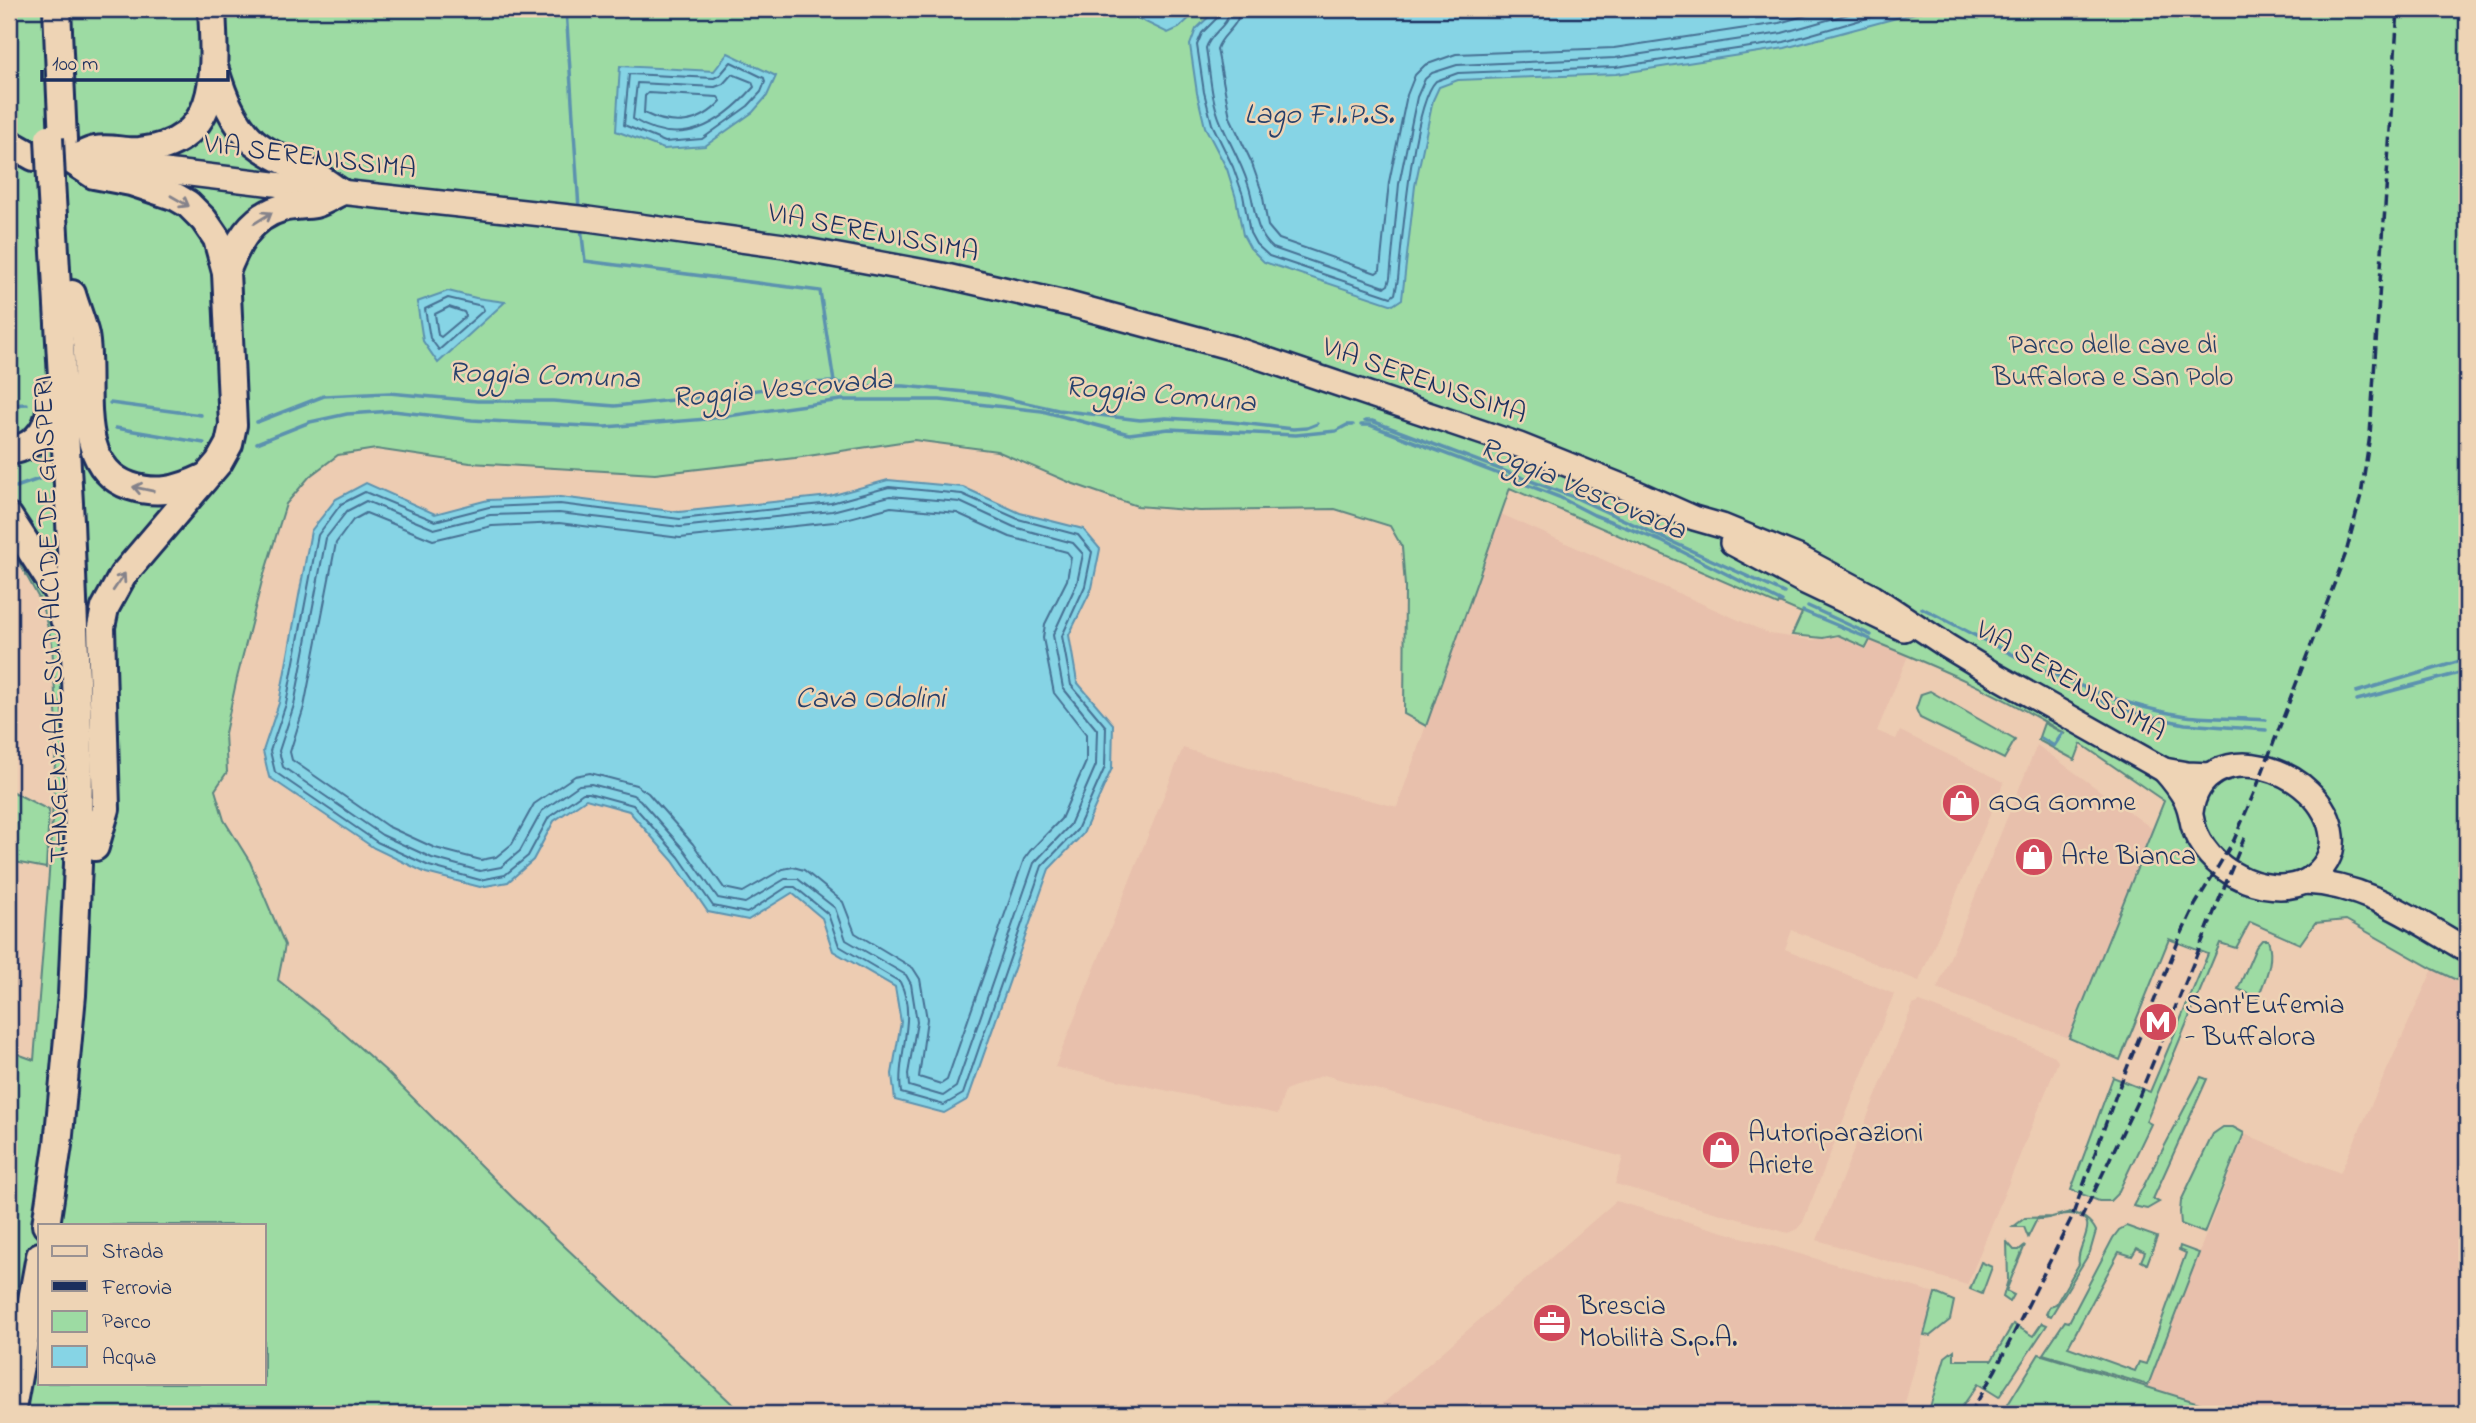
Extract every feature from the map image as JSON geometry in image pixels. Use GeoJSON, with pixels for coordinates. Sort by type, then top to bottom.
{"type":"FeatureCollection","features":[{"type":"Feature","properties":{"kind":"highway"},"geometry":{"type":"LineString","coordinates":[[9,166],[96,150],[151,149],[183,137],[195,127],[207,108],[214,68],[212,9]]}},
{"type":"Feature","properties":{"kind":"highway","name":"TANGENZIALE SUD ALCIDE DE GASPERI"},"geometry":{"type":"LineString","coordinates":[[46,1224],[58,1145],[93,803],[79,759],[70,521],[52,231],[49,158],[54,10]]}},
{"type":"Feature","properties":{"kind":"highway"},"geometry":{"type":"LineString","coordinates":[[214,68],[223,95],[236,119],[254,142],[285,161],[316,175],[340,192],[315,204],[281,208],[263,217],[248,228],[237,244],[226,272]]}},
{"type":"Feature","properties":{"kind":"highway"},"geometry":{"type":"LineString","coordinates":[[9,143],[94,175],[158,190],[188,204],[218,239],[226,272],[233,425],[229,444],[219,462],[124,575],[105,608],[101,626],[93,803]]}},
{"type":"Feature","properties":{"kind":"highway","name":"TANGENZIALE SUD ALCIDE DE GASPERI"},"geometry":{"type":"LineString","coordinates":[[49,158],[72,294],[84,521],[95,847],[79,1103],[61,1224]]}},
{"type":"Feature","properties":{"kind":"highway"},"geometry":{"type":"LineString","coordinates":[[9,451],[36,441],[44,432],[50,417],[52,397],[46,278],[52,231]]}},
{"type":"Feature","properties":{"kind":"highway"},"geometry":{"type":"LineString","coordinates":[[72,294],[85,336],[90,429],[95,451],[102,465],[125,484],[145,491],[181,488],[207,475]]}},
{"type":"Feature","properties":{"kind":"highway"},"geometry":{"type":"LineString","coordinates":[[9,517],[61,602],[68,713],[79,759]]}},
{"type":"Feature","properties":{"kind":"highway"},"geometry":{"type":"LineString","coordinates":[[10,1414],[38,1267]]}},
{"type":"Feature","properties":{"kind":"highway"},"geometry":{"type":"LineString","coordinates":[[26,1414],[38,1349]]}},
{"type":"Feature","properties":{"kind":"main road","name":"VIA SERENISSIMA"},"geometry":{"type":"LineString","coordinates":[[49,158],[588,219],[771,244],[942,275],[1069,304],[1232,348],[1519,445],[1694,518],[1723,526],[1798,557],[1873,597],[1947,646],[2164,770],[2211,775],[2222,769],[2248,766],[2289,776],[2310,792],[2324,808],[2332,832],[2332,848],[2352,877],[2374,897]]}},
{"type":"Feature","properties":{"kind":"main road","name":"VIA SERENISSIMA"},"geometry":{"type":"LineString","coordinates":[[1694,518],[1737,546],[1880,620],[1947,646]]}},
{"type":"Feature","properties":{"kind":"main road"},"geometry":{"type":"LineString","coordinates":[[1801,580],[1808,574],[1854,595],[1873,597]]}},
{"type":"Feature","properties":{"kind":"main road","name":"VIA SERENISSIMA"},"geometry":{"type":"LineString","coordinates":[[2164,770],[2180,790],[2205,849],[2233,875],[2257,884],[2275,886],[2305,882],[2339,886],[2374,897],[2467,950]]}},
{"type":"Feature","properties":{"kind":"main road"},"geometry":{"type":"LineString","coordinates":[[2191,812],[2196,791],[2211,775]]}},
{"type":"Feature","properties":{"kind":"main road"},"geometry":{"type":"LineString","coordinates":[[2305,882],[2323,868],[2332,848]]}},
{"type":"Feature","properties":{"kind":"shaded area"},"geometry":{"type":"Polygon","coordinates":[[[1501,514],[1770,634],[1812,640],[1839,637],[1867,650],[1875,635],[1910,651],[1877,731],[1896,739],[1900,731],[2004,782],[1919,981],[1792,930],[1785,949],[1894,994],[1803,1222],[1788,1233],[1615,1184],[1623,1157],[1324,1075],[1285,1090],[1278,1114],[1055,1067],[1183,748],[1275,776],[1397,807],[1501,514]]]}},
{"type":"Feature","properties":{"kind":"shaded area"},"geometry":{"type":"Polygon","coordinates":[[[2037,745],[2154,830],[2069,1038],[1937,989],[2037,745]]]}},
{"type":"Feature","properties":{"kind":"shaded area"},"geometry":{"type":"Polygon","coordinates":[[[2433,969],[2467,986],[2467,1414],[2217,1414],[2146,1389],[2245,1134],[2340,1173],[2433,969]]]}},
{"type":"Feature","properties":{"kind":"shaded area"},"geometry":{"type":"Polygon","coordinates":[[[1920,1002],[2055,1056],[2058,1062],[1967,1285],[1817,1240],[1913,1005],[1920,1002]]]}},
{"type":"Feature","properties":{"kind":"shaded area"},"geometry":{"type":"Polygon","coordinates":[[[1616,1201],[1935,1293],[1902,1414],[1371,1414],[1616,1201]]]}},
{"type":"Feature","properties":{"kind":"green space","name":"Parco delle cave di Buffalora e San Polo"},"geometry":{"type":"Polygon","coordinates":[[[9,9],[2467,9],[2467,985],[2346,920],[2315,923],[2300,944],[2250,922],[2236,948],[2220,943],[2146,1121],[2151,1124],[2118,1193],[2110,1201],[2099,1201],[2071,1190],[2113,1077],[2150,1092],[2208,954],[2169,939],[2120,1060],[2069,1038],[2164,801],[2081,744],[2075,760],[2038,740],[2044,723],[2065,734],[1995,695],[1920,661],[1870,640],[1866,648],[1838,635],[1823,638],[1792,635],[1802,613],[1510,488],[1426,726],[1404,714],[1405,586],[1402,547],[1390,526],[1335,509],[1200,511],[1137,506],[1071,483],[997,451],[914,440],[795,458],[655,474],[470,463],[376,449],[338,455],[310,476],[286,504],[262,581],[225,733],[227,772],[215,790],[224,820],[250,862],[285,945],[278,980],[386,1071],[512,1197],[743,1414],[9,1414],[9,1051],[34,1060],[49,873],[57,726],[52,643],[41,602],[9,544],[9,9]]]}},
{"type":"Feature","properties":{"kind":"green space"},"geometry":{"type":"Polygon","coordinates":[[[1930,691],[2015,740],[2004,759],[1920,718],[1916,709],[1921,694],[1930,691]]]}},
{"type":"Feature","properties":{"kind":"green space"},"geometry":{"type":"Polygon","coordinates":[[[9,790],[49,810],[46,868],[9,861],[9,790]]]}},
{"type":"Feature","properties":{"kind":"green space"},"geometry":{"type":"Polygon","coordinates":[[[2262,940],[2268,940],[2270,955],[2258,998],[2238,989],[2256,947],[2262,940]]]}},
{"type":"Feature","properties":{"kind":"green space"},"geometry":{"type":"Polygon","coordinates":[[[2201,1077],[2207,1079],[2153,1199],[2159,1202],[2147,1209],[2133,1206],[2201,1077]]]}},
{"type":"Feature","properties":{"kind":"green space"},"geometry":{"type":"Polygon","coordinates":[[[2223,1127],[2233,1127],[2244,1133],[2204,1233],[2181,1224],[2181,1201],[2213,1134],[2223,1127]]]}},
{"type":"Feature","properties":{"kind":"green space"},"geometry":{"type":"Polygon","coordinates":[[[2070,1212],[2075,1213],[2089,1221],[2096,1231],[2090,1252],[2051,1316],[2046,1314],[2050,1306],[2056,1304],[2079,1264],[2087,1227],[2086,1221],[2081,1217],[2066,1214],[2053,1217],[2070,1212]]]}},
{"type":"Feature","properties":{"kind":"green space"},"geometry":{"type":"Polygon","coordinates":[[[2052,1217],[2037,1219],[2028,1237],[2024,1227],[2013,1227],[2025,1218],[2052,1217]]]}},
{"type":"Feature","properties":{"kind":"green space"},"geometry":{"type":"Polygon","coordinates":[[[2126,1226],[2157,1237],[2147,1264],[2141,1261],[2145,1252],[2137,1248],[2132,1256],[2119,1252],[2068,1347],[2135,1371],[2139,1362],[2146,1364],[2186,1253],[2179,1250],[2180,1246],[2199,1253],[2148,1385],[2043,1354],[2065,1321],[2069,1322],[2113,1238],[2126,1226]]]}},
{"type":"Feature","properties":{"kind":"green space"},"geometry":{"type":"Polygon","coordinates":[[[2007,1242],[2014,1250],[2025,1245],[2006,1291],[2014,1295],[2010,1302],[2003,1297],[2008,1280],[2007,1242]]]}},
{"type":"Feature","properties":{"kind":"green space"},"geometry":{"type":"Polygon","coordinates":[[[1981,1262],[1992,1267],[1982,1294],[1970,1289],[1981,1262]]]}},
{"type":"Feature","properties":{"kind":"green space"},"geometry":{"type":"Polygon","coordinates":[[[1935,1293],[1954,1301],[1950,1320],[1930,1336],[1924,1335],[1935,1293]]]}},
{"type":"Feature","properties":{"kind":"green space"},"geometry":{"type":"Polygon","coordinates":[[[2042,1323],[2047,1325],[1999,1397],[1978,1384],[1957,1414],[1928,1414],[1945,1357],[1954,1350],[1954,1360],[1992,1360],[2013,1324],[2033,1336],[2042,1323]]]}},
{"type":"Feature","properties":{"kind":"green space"},"geometry":{"type":"Polygon","coordinates":[[[2039,1354],[2235,1414],[2002,1414],[2039,1354]]]}},
{"type":"Feature","properties":{"kind":"water"},"geometry":{"type":"Polygon","coordinates":[[[1128,9],[1199,9],[1179,28],[1168,33],[1135,17],[1128,9]]]}},
{"type":"Feature","properties":{"kind":"water","name":"Lago F.I.P.S."},"geometry":{"type":"Polygon","coordinates":[[[1217,9],[1930,9],[1785,48],[1616,74],[1458,80],[1439,87],[1433,100],[1415,186],[1402,299],[1393,305],[1264,262],[1250,248],[1243,235],[1227,169],[1205,127],[1190,45],[1196,29],[1217,9]]]}},
{"type":"Feature","properties":{"kind":"water"},"geometry":{"type":"Polygon","coordinates":[[[728,53],[776,76],[767,96],[753,112],[705,146],[664,149],[616,131],[620,66],[714,71],[728,53]]]}},
{"type":"Feature","properties":{"kind":"water"},"geometry":{"type":"Polygon","coordinates":[[[448,291],[505,302],[438,363],[423,341],[417,302],[448,291]]]}},
{"type":"Feature","properties":{"kind":"water","name":"Cava Odolini"},"geometry":{"type":"Polygon","coordinates":[[[888,480],[963,487],[1020,513],[1083,529],[1100,549],[1092,588],[1069,635],[1077,682],[1113,724],[1112,768],[1083,834],[1049,869],[968,1099],[944,1113],[895,1100],[892,1074],[901,1022],[895,987],[833,951],[822,918],[792,893],[748,920],[708,912],[673,861],[629,811],[586,799],[554,821],[533,860],[508,882],[480,887],[426,873],[374,848],[269,777],[263,751],[279,703],[311,531],[336,499],[366,483],[435,514],[488,500],[560,497],[679,512],[830,496],[888,480]]]}},
{"type":"Feature","properties":{"kind":"waterway","name":"Roggia Comuna"},"geometry":{"type":"LineString","coordinates":[[566,9],[579,209]]}},
{"type":"Feature","properties":{"kind":"waterway","name":"Roggia Comuna"},"geometry":{"type":"LineString","coordinates":[[581,227],[585,261],[820,291],[834,382]]}},
{"type":"Feature","properties":{"kind":"waterway","name":"Roggia Comuna"},"geometry":{"type":"LineString","coordinates":[[257,422],[324,396],[389,393],[477,401],[553,401],[615,406],[834,382],[986,394],[1058,410],[1140,420],[1166,418],[1293,429],[1317,424]]}},
{"type":"Feature","properties":{"kind":"waterway","name":"Roggia Vescovada"},"geometry":{"type":"LineString","coordinates":[[257,443],[310,422],[347,414],[393,411],[472,420],[605,427],[707,419],[841,400],[940,400],[1042,411],[1129,434],[1169,429],[1296,435],[1336,431],[1353,425]]}},
{"type":"Feature","properties":{"kind":"waterway","name":"Roggia Comuna"},"geometry":{"type":"LineString","coordinates":[[110,403],[201,415]]}},
{"type":"Feature","properties":{"kind":"waterway","name":"Roggia Comuna"},"geometry":{"type":"LineString","coordinates":[[9,405],[27,404]]}},
{"type":"Feature","properties":{"kind":"waterway","name":"Roggia Comuna"},"geometry":{"type":"LineString","coordinates":[[1365,421],[1372,421],[1576,498],[1784,593]]}},
{"type":"Feature","properties":{"kind":"waterway","name":"Roggia Vescovada"},"geometry":{"type":"LineString","coordinates":[[1361,425],[1370,425],[1559,497],[1594,515],[1661,541],[1782,602]]}},
{"type":"Feature","properties":{"kind":"waterway","name":"Roggia Vescovada"},"geometry":{"type":"LineString","coordinates":[[116,428],[204,443]]}},
{"type":"Feature","properties":{"kind":"waterway","name":"Roggia Vescovada"},"geometry":{"type":"LineString","coordinates":[[16,487],[39,479]]}},
{"type":"Feature","properties":{"kind":"waterway","name":"Roggia Comuna"},"geometry":{"type":"LineString","coordinates":[[1808,606],[1871,635]]}},
{"type":"Feature","properties":{"kind":"waterway","name":"Roggia Comuna"},"geometry":{"type":"LineString","coordinates":[[1922,608],[2050,673],[2117,699],[2186,716],[2266,720]]}},
{"type":"Feature","properties":{"kind":"waterway","name":"Roggia Vescovada"},"geometry":{"type":"LineString","coordinates":[[1803,611],[1870,639]]}},
{"type":"Feature","properties":{"kind":"waterway","name":"Roggia Comuna"},"geometry":{"type":"LineString","coordinates":[[2356,692],[2467,659]]}},
{"type":"Feature","properties":{"kind":"waterway","name":"Roggia Vescovada"},"geometry":{"type":"LineString","coordinates":[[2357,700],[2467,671]]}},
{"type":"Feature","properties":{"kind":"waterway","name":"Roggia Vescovada"},"geometry":{"type":"LineString","coordinates":[[2088,696],[2138,714],[2185,724],[2266,730]]}},
{"type":"Feature","properties":{"kind":"waterway","name":"Roggia Vescovada"},"geometry":{"type":"LineString","coordinates":[[2041,738],[2054,746],[2062,734]]}},
{"type":"Feature","properties":{"kind":"railway"},"geometry":{"type":"LineString","coordinates":[[1970,1414],[1996,1369],[2072,1217],[2116,1095],[2180,937],[2195,905],[2234,840],[2346,553],[2361,495],[2370,435],[2398,9]]}},
{"type":"Feature","properties":{"kind":"railway"},"geometry":{"type":"LineString","coordinates":[[2081,1219],[2136,1104],[2245,836]]}},
{"type":"Feature","properties":{"kind":"place","name":"GOG Gomme"},"geometry":{"type":"Point","coordinates":[1961,803]}},
{"type":"Feature","properties":{"kind":"place","name":"Arte Bianca"},"geometry":{"type":"Point","coordinates":[2034,857]}},
{"type":"Feature","properties":{"kind":"place","name":"Sant'Eufemia - Buffalora"},"geometry":{"type":"Point","coordinates":[2158,1022]}},
{"type":"Feature","properties":{"kind":"place","name":"Autoriparazioni Ariete"},"geometry":{"type":"Point","coordinates":[1721,1150]}},
{"type":"Feature","properties":{"kind":"place","name":"Brescia Mobilità S.p.A."},"geometry":{"type":"Point","coordinates":[1552,1323]}}]}
